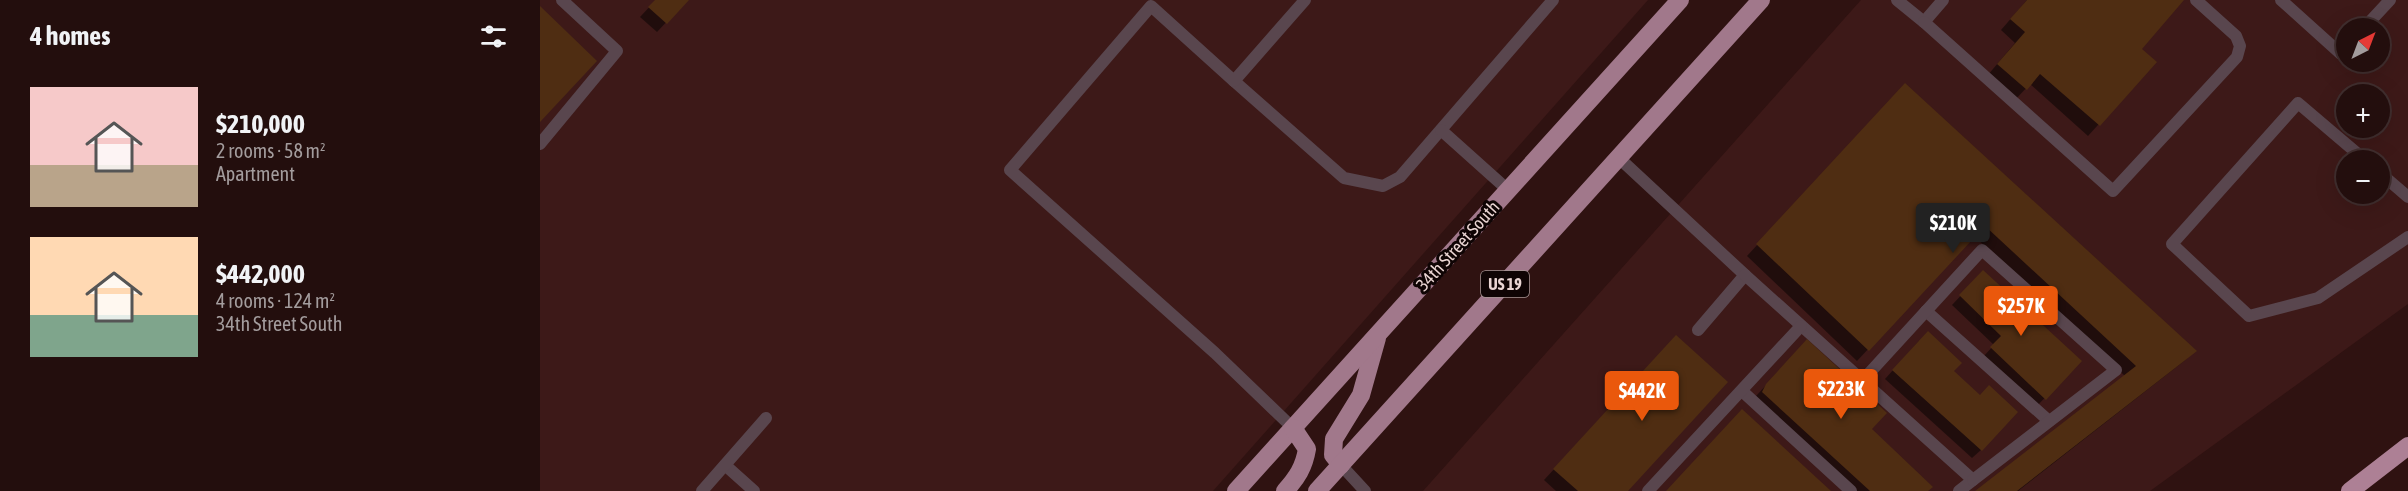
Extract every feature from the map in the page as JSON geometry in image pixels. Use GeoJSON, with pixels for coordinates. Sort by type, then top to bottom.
{"type":"FeatureCollection","features":[{"type":"Feature","properties":{"kind":"highway","name":"34th Street South"},"geometry":{"type":"LineString","coordinates":[[1236,491],[1680,0]]}},
{"type":"Feature","properties":{"kind":"highway","name":"US 19"},"geometry":{"type":"LineString","coordinates":[[1317,491],[1761,0]]}},
{"type":"Feature","properties":{"kind":"highway"},"geometry":{"type":"LineString","coordinates":[[1341,465],[1333,454],[1334,439],[1361,395],[1378,333]]}},
{"type":"Feature","properties":{"kind":"highway"},"geometry":{"type":"LineString","coordinates":[[1285,491],[1297,477],[1305,462],[1307,449],[1293,428]]}},
{"type":"Feature","properties":{"kind":"highway"},"geometry":{"type":"LineString","coordinates":[[2350,491],[2408,446]]}},
{"type":"Feature","properties":{"kind":"lane"},"geometry":{"type":"LineString","coordinates":[[540,144],[616,51],[562,0]]}},
{"type":"Feature","properties":{"kind":"lane"},"geometry":{"type":"LineString","coordinates":[[1234,81],[1305,0]]}},
{"type":"Feature","properties":{"kind":"lane"},"geometry":{"type":"LineString","coordinates":[[1293,428],[1215,353],[1010,170],[1151,6],[1344,178],[1383,186],[1400,177],[1553,0]]}},
{"type":"Feature","properties":{"kind":"lane"},"geometry":{"type":"LineString","coordinates":[[1897,0],[2113,191],[2237,57],[2240,46],[2236,36],[2196,0]]}},
{"type":"Feature","properties":{"kind":"lane"},"geometry":{"type":"LineString","coordinates":[[1924,22],[1943,0]]}},
{"type":"Feature","properties":{"kind":"lane"},"geometry":{"type":"LineString","coordinates":[[2281,0],[2336,50]]}},
{"type":"Feature","properties":{"kind":"lane"},"geometry":{"type":"LineString","coordinates":[[2373,18],[2390,0]]}},
{"type":"Feature","properties":{"kind":"lane"},"geometry":{"type":"LineString","coordinates":[[2353,150],[2298,104],[2172,244],[2249,316],[2318,298],[2408,237]]}},
{"type":"Feature","properties":{"kind":"lane"},"geometry":{"type":"LineString","coordinates":[[1441,130],[1508,190]]}},
{"type":"Feature","properties":{"kind":"lane"},"geometry":{"type":"LineString","coordinates":[[1619,158],[1801,326],[1973,480]]}},
{"type":"Feature","properties":{"kind":"lane"},"geometry":{"type":"LineString","coordinates":[[2390,181],[2408,197]]}},
{"type":"Feature","properties":{"kind":"lane"},"geometry":{"type":"LineString","coordinates":[[1862,381],[1982,249],[2116,370],[1959,491]]}},
{"type":"Feature","properties":{"kind":"lane"},"geometry":{"type":"LineString","coordinates":[[1698,330],[1745,275]]}},
{"type":"Feature","properties":{"kind":"lane"},"geometry":{"type":"LineString","coordinates":[[1926,311],[2049,421]]}},
{"type":"Feature","properties":{"kind":"lane"},"geometry":{"type":"LineString","coordinates":[[1648,491],[1801,326]]}},
{"type":"Feature","properties":{"kind":"lane"},"geometry":{"type":"LineString","coordinates":[[1742,391],[1851,491]]}},
{"type":"Feature","properties":{"kind":"lane"},"geometry":{"type":"LineString","coordinates":[[702,491],[766,418]]}},
{"type":"Feature","properties":{"kind":"lane"},"geometry":{"type":"LineString","coordinates":[[725,465],[754,491]]}},
{"type":"Feature","properties":{"kind":"lane"},"geometry":{"type":"LineString","coordinates":[[1341,465],[1365,491]]}},
{"type":"Feature","properties":{"kind":"shaded area"},"geometry":{"type":"Polygon","coordinates":[[[540,0],[1648,0],[1213,491],[540,491],[540,0]]]}},
{"type":"Feature","properties":{"kind":"shaded area"},"geometry":{"type":"Polygon","coordinates":[[[1861,0],[2408,0],[2408,304],[2150,491],[1423,491],[1861,0]]]}},
{"type":"Feature","properties":{"kind":"building"},"geometry":{"type":"Polygon","coordinates":[[[655,0],[689,0],[667,24],[648,7],[655,0]]]}},
{"type":"Feature","properties":{"kind":"building"},"geometry":{"type":"Polygon","coordinates":[[[2027,0],[2184,0],[2142,49],[2157,62],[2100,126],[2040,74],[2027,90],[1997,64],[2025,32],[2010,19],[2027,0]]]}},
{"type":"Feature","properties":{"kind":"building"},"geometry":{"type":"Polygon","coordinates":[[[540,6],[597,61],[540,122],[540,6]]]}},
{"type":"Feature","properties":{"kind":"building"},"geometry":{"type":"Polygon","coordinates":[[[1905,83],[2197,351],[2017,491],[1975,491],[2136,366],[1985,226],[1869,351],[1756,244],[1905,83]]]}},
{"type":"Feature","properties":{"kind":"building"},"geometry":{"type":"Polygon","coordinates":[[[1983,270],[2082,361],[2046,400],[1990,347],[2001,336],[1959,295],[1983,270]]]}},
{"type":"Feature","properties":{"kind":"building"},"geometry":{"type":"Polygon","coordinates":[[[1928,331],[1962,363],[1954,371],[1980,395],[1989,385],[2018,412],[1982,451],[1892,370],[1928,331]]]}},
{"type":"Feature","properties":{"kind":"building"},"geometry":{"type":"Polygon","coordinates":[[[1676,335],[1728,382],[1628,491],[1578,491],[1553,469],[1676,335]]]}},
{"type":"Feature","properties":{"kind":"building"},"geometry":{"type":"Polygon","coordinates":[[[1807,339],[1887,413],[1872,429],[1933,487],[1928,491],[1870,491],[1762,392],[1766,384],[1807,339]]]}},
{"type":"Feature","properties":{"kind":"building"},"geometry":{"type":"Polygon","coordinates":[[[1742,409],[1831,491],[1666,491],[1742,409]]]}}]}
